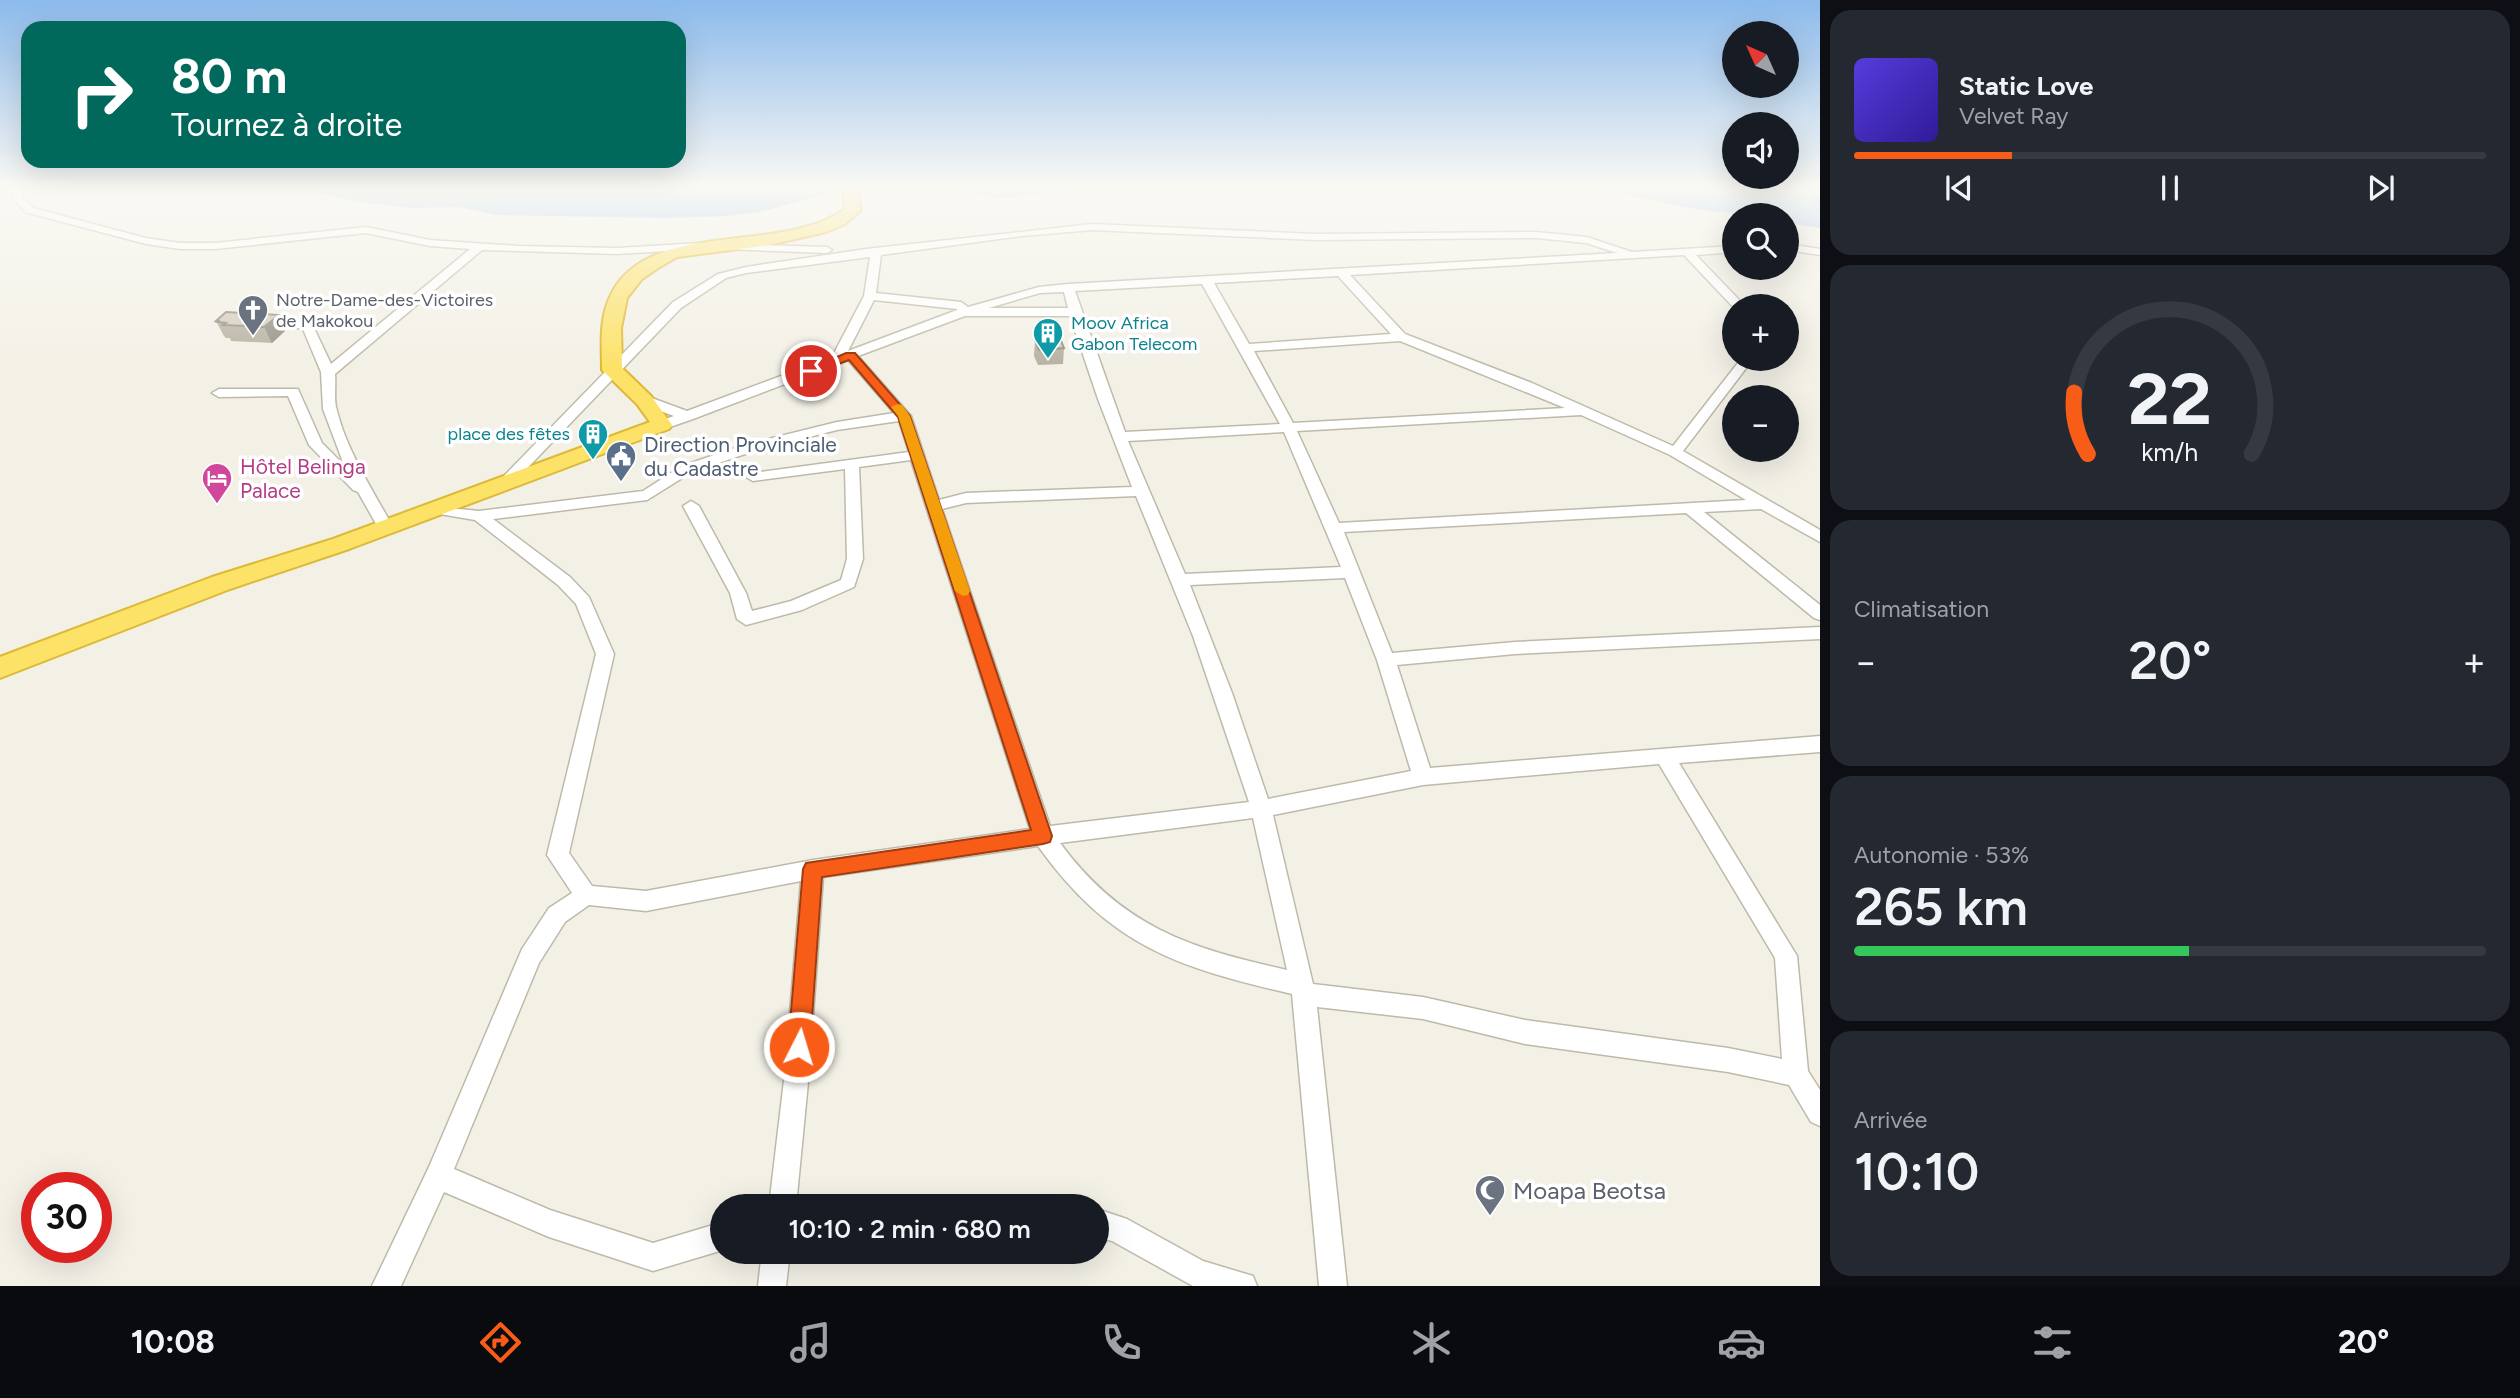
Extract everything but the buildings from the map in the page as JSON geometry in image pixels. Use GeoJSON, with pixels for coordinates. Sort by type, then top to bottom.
{"type":"FeatureCollection","features":[{"type":"Feature","properties":{"kind":"highway"},"geometry":{"type":"LineString","coordinates":[[0,668],[221,583],[341,544],[662,425],[644,400],[612,370],[610,326],[621,288],[653,262],[672,253],[702,246]]}},
{"type":"Feature","properties":{"kind":"street"},"geometry":{"type":"LineString","coordinates":[[467,246],[617,251],[702,246]]}},
{"type":"Feature","properties":{"kind":"street"},"geometry":{"type":"LineString","coordinates":[[702,246],[876,252]]}},
{"type":"Feature","properties":{"kind":"street"},"geometry":{"type":"LineString","coordinates":[[508,480],[677,305],[722,276],[928,246]]}},
{"type":"Feature","properties":{"kind":"street"},"geometry":{"type":"LineString","coordinates":[[1608,246],[1633,257]]}},
{"type":"Feature","properties":{"kind":"street"},"geometry":{"type":"LineString","coordinates":[[329,373],[479,247]]}},
{"type":"Feature","properties":{"kind":"street"},"geometry":{"type":"LineString","coordinates":[[1799,249],[1820,252]]}},
{"type":"Feature","properties":{"kind":"street"},"geometry":{"type":"LineString","coordinates":[[662,425],[964,312],[1039,290],[1633,257],[1722,250]]}},
{"type":"Feature","properties":{"kind":"street"},"geometry":{"type":"LineString","coordinates":[[1686,251],[1727,294]]}},
{"type":"Feature","properties":{"kind":"street"},"geometry":{"type":"LineString","coordinates":[[843,359],[870,296],[876,252]]}},
{"type":"Feature","properties":{"kind":"street"},"geometry":{"type":"LineString","coordinates":[[1342,272],[1401,337]]}},
{"type":"Feature","properties":{"kind":"street"},"geometry":{"type":"LineString","coordinates":[[1206,279],[1288,427],[1334,528],[1385,660],[1423,777]]}},
{"type":"Feature","properties":{"kind":"street"},"geometry":{"type":"LineString","coordinates":[[1068,287],[1139,491],[1179,580],[1227,701],[1261,808],[1303,990],[1333,1286]]}},
{"type":"Feature","properties":{"kind":"street"},"geometry":{"type":"LineString","coordinates":[[870,296],[961,306],[964,312]]}},
{"type":"Feature","properties":{"kind":"street"},"geometry":{"type":"LineString","coordinates":[[964,312],[1075,312]]}},
{"type":"Feature","properties":{"kind":"street"},"geometry":{"type":"LineString","coordinates":[[248,322],[285,321],[308,327],[329,373],[329,406],[345,450],[385,527]]}},
{"type":"Feature","properties":{"kind":"street"},"geometry":{"type":"LineString","coordinates":[[1245,348],[1401,337],[1587,411],[1675,452],[1820,537]]}},
{"type":"Feature","properties":{"kind":"street"},"geometry":{"type":"LineString","coordinates":[[843,359],[904,416],[1043,836],[1062,867],[1112,916],[1167,948],[1303,990],[1423,1008],[1525,1032],[1728,1060],[1796,1074]]}},
{"type":"Feature","properties":{"kind":"street"},"geometry":{"type":"LineString","coordinates":[[1675,452],[1738,371]]}},
{"type":"Feature","properties":{"kind":"street"},"geometry":{"type":"LineString","coordinates":[[219,393],[293,391],[316,445],[368,496]]}},
{"type":"Feature","properties":{"kind":"street"},"geometry":{"type":"LineString","coordinates":[[644,400],[688,416]]}},
{"type":"Feature","properties":{"kind":"street"},"geometry":{"type":"LineString","coordinates":[[1119,437],[1587,411]]}},
{"type":"Feature","properties":{"kind":"street"},"geometry":{"type":"LineString","coordinates":[[433,509],[479,516],[647,495],[687,469],[749,448],[837,426],[904,416]]}},
{"type":"Feature","properties":{"kind":"street"},"geometry":{"type":"LineString","coordinates":[[753,477],[917,455]]}},
{"type":"Feature","properties":{"kind":"street"},"geometry":{"type":"LineString","coordinates":[[691,506],[738,593],[746,619],[796,606],[848,583],[855,559],[852,463]]}},
{"type":"Feature","properties":{"kind":"street"},"geometry":{"type":"LineString","coordinates":[[935,506],[966,498],[1139,491]]}},
{"type":"Feature","properties":{"kind":"street"},"geometry":{"type":"LineString","coordinates":[[1334,528],[1762,503]]}},
{"type":"Feature","properties":{"kind":"street"},"geometry":{"type":"LineString","coordinates":[[1689,508],[1820,614]]}},
{"type":"Feature","properties":{"kind":"street"},"geometry":{"type":"LineString","coordinates":[[479,516],[564,581],[583,601],[605,654],[558,855],[586,895]]}},
{"type":"Feature","properties":{"kind":"street"},"geometry":{"type":"LineString","coordinates":[[1179,580],[1351,572]]}},
{"type":"Feature","properties":{"kind":"street"},"geometry":{"type":"LineString","coordinates":[[1385,660],[1515,648],[1820,633]]}},
{"type":"Feature","properties":{"kind":"street"},"geometry":{"type":"LineString","coordinates":[[386,1286],[438,1176],[530,957],[557,915],[586,895],[646,901],[813,869],[1261,808],[1423,777],[1820,744]]}},
{"type":"Feature","properties":{"kind":"street"},"geometry":{"type":"LineString","coordinates":[[1664,755],[1786,956],[1796,1074],[1820,1113]]}},
{"type":"Feature","properties":{"kind":"street"},"geometry":{"type":"LineString","coordinates":[[783,1194],[797,1072],[813,869]]}},
{"type":"Feature","properties":{"kind":"street"},"geometry":{"type":"LineString","coordinates":[[438,1176],[549,1223],[653,1257],[710,1240]]}},
{"type":"Feature","properties":{"kind":"street"},"geometry":{"type":"LineString","coordinates":[[1109,1227],[1198,1274],[1243,1286]]}},
{"type":"Feature","properties":{"kind":"street"},"geometry":{"type":"LineString","coordinates":[[772,1286],[775,1264]]}},
{"type":"Feature","properties":{"kind":"slow traffic"},"geometry":{"type":"LineString","coordinates":[[898,407],[904,416],[963,591]]}},
{"type":"Feature","properties":{"kind":"place","name":"Notre-Dame-des-Victoires de Makokou"},"geometry":{"type":"Point","coordinates":[253,337]}},
{"type":"Feature","properties":{"kind":"place","name":"Moov Africa Gabon Telecom"},"geometry":{"type":"Point","coordinates":[1048,360]}},
{"type":"Feature","properties":{"kind":"place","name":"place des fêtes"},"geometry":{"type":"Point","coordinates":[593,461]}},
{"type":"Feature","properties":{"kind":"place","name":"Direction Provinciale du Cadastre"},"geometry":{"type":"Point","coordinates":[621,483]}},
{"type":"Feature","properties":{"kind":"place","name":"Hôtel Belinga Palace"},"geometry":{"type":"Point","coordinates":[217,505]}},
{"type":"Feature","properties":{"kind":"place","name":"Moapa Beotsa"},"geometry":{"type":"Point","coordinates":[1490,1217]}},
{"type":"Feature","properties":{"kind":"route"},"geometry":{"type":"LineString","coordinates":[[799,1047],[813,869],[1043,836],[904,416],[850,355],[811,371]]}}]}
